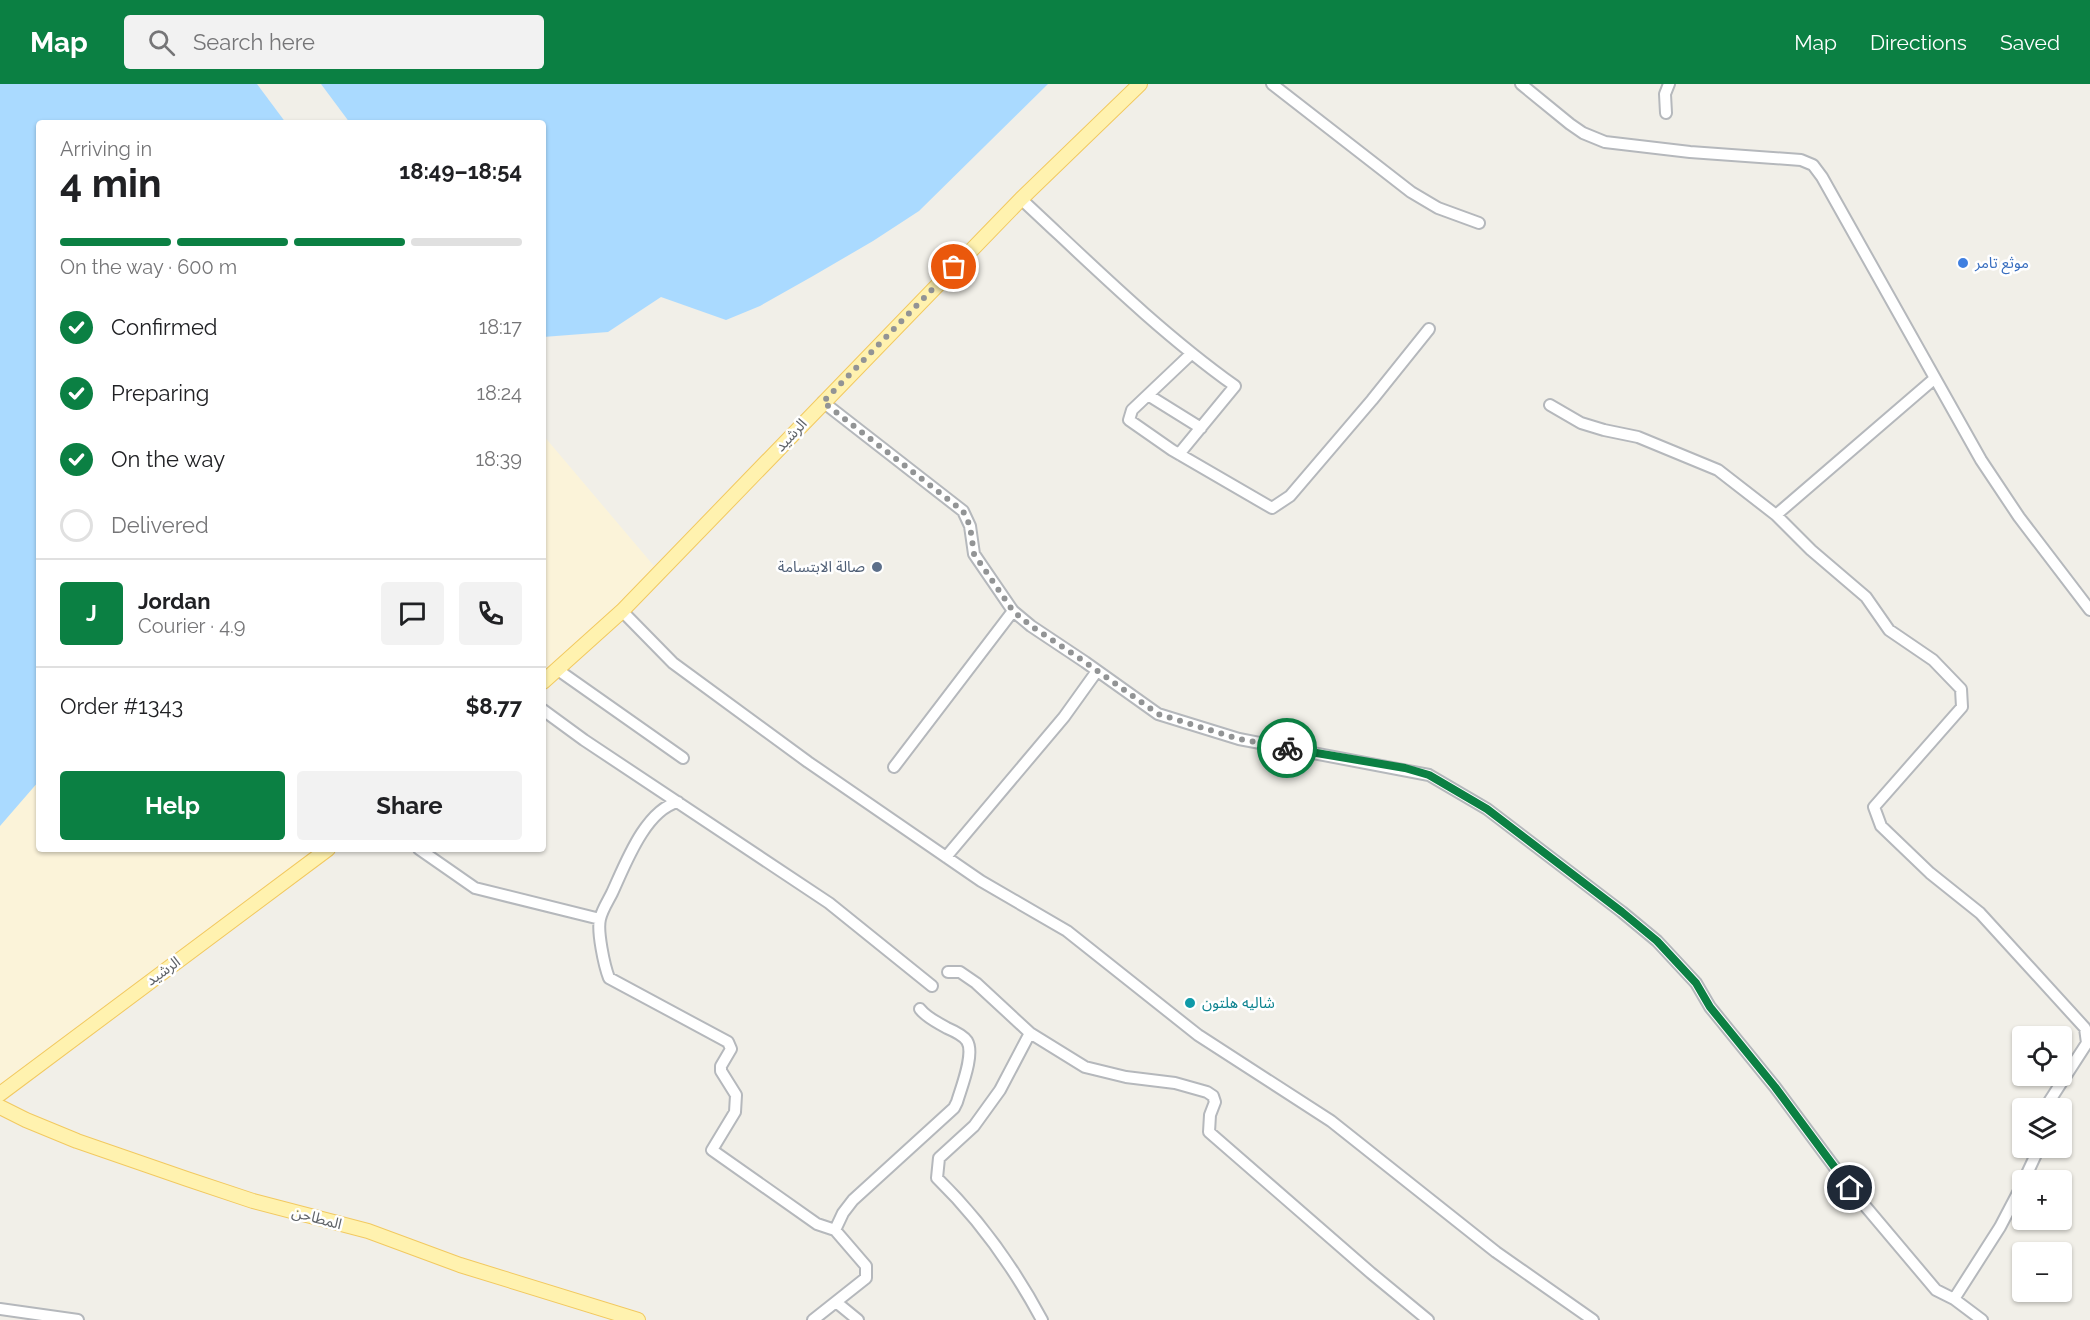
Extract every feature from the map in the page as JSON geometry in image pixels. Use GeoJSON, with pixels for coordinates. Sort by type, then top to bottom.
{"type":"FeatureCollection","features":[{"type":"Feature","properties":{"kind":"main road","name":"الرشيد"},"geometry":{"type":"LineString","coordinates":[[546,680],[622,611],[1021,199],[1140,84]]}},
{"type":"Feature","properties":{"kind":"main road","name":"الرشيد"},"geometry":{"type":"LineString","coordinates":[[0,1094],[324,852]]}},
{"type":"Feature","properties":{"kind":"main road","name":"المطاحن"},"geometry":{"type":"LineString","coordinates":[[0,1107],[78,1141],[253,1201],[368,1231],[460,1265],[638,1320]]}},
{"type":"Feature","properties":{"kind":"street"},"geometry":{"type":"LineString","coordinates":[[1272,84],[1411,192],[1438,208],[1479,223]]}},
{"type":"Feature","properties":{"kind":"street"},"geometry":{"type":"LineString","coordinates":[[1521,84],[1583,133],[1605,142],[1690,152],[1782,157],[1802,160],[1813,165],[1822,177],[1981,460],[2019,517],[2090,610]]}},
{"type":"Feature","properties":{"kind":"street"},"geometry":{"type":"LineString","coordinates":[[1666,113],[1665,94],[1669,84]]}},
{"type":"Feature","properties":{"kind":"street"},"geometry":{"type":"LineString","coordinates":[[1021,199],[1191,354],[1235,386],[1179,454]]}},
{"type":"Feature","properties":{"kind":"street"},"geometry":{"type":"LineString","coordinates":[[1191,354],[1130,413],[1130,420],[1179,454],[1272,508],[1290,496],[1429,329]]}},
{"type":"Feature","properties":{"kind":"street"},"geometry":{"type":"LineString","coordinates":[[1776,515],[1934,379]]}},
{"type":"Feature","properties":{"kind":"street"},"geometry":{"type":"LineString","coordinates":[[1148,395],[1201,428]]}},
{"type":"Feature","properties":{"kind":"street"},"geometry":{"type":"LineString","coordinates":[[823,402],[963,511],[970,526],[974,554],[1013,611],[1031,626],[1158,714],[1239,739],[1405,768],[1429,775],[1487,809],[1657,941],[1696,983],[1710,1007],[1775,1087],[1850,1188],[1936,1290],[1954,1299],[1982,1320]]}},
{"type":"Feature","properties":{"kind":"street"},"geometry":{"type":"LineString","coordinates":[[1550,405],[1581,423],[1646,440],[1718,470],[1776,515],[1811,550],[1866,597],[1889,630],[1933,660],[1961,689],[1962,707],[1874,807],[1881,826],[1930,873],[1980,913],[2085,1028],[2087,1043],[2051,1098]]}},
{"type":"Feature","properties":{"kind":"street"},"geometry":{"type":"LineString","coordinates":[[622,611],[673,663],[808,762],[1001,894],[1067,931],[1198,1035],[1331,1121],[1496,1252],[1593,1320]]}},
{"type":"Feature","properties":{"kind":"street"},"geometry":{"type":"LineString","coordinates":[[894,767],[1013,611]]}},
{"type":"Feature","properties":{"kind":"street"},"geometry":{"type":"LineString","coordinates":[[558,670],[683,758]]}},
{"type":"Feature","properties":{"kind":"street"},"geometry":{"type":"LineString","coordinates":[[946,856],[1064,717],[1097,671]]}},
{"type":"Feature","properties":{"kind":"street"},"geometry":{"type":"LineString","coordinates":[[546,712],[584,740],[829,903],[932,986]]}},
{"type":"Feature","properties":{"kind":"street"},"geometry":{"type":"LineString","coordinates":[[678,802],[663,808],[645,828],[633,848],[600,919],[603,952],[609,978],[724,1039],[731,1046],[721,1066],[721,1071],[736,1095],[735,1112],[712,1150],[817,1224],[835,1230],[860,1258],[867,1272],[866,1278],[813,1320]]}},
{"type":"Feature","properties":{"kind":"street"},"geometry":{"type":"LineString","coordinates":[[423,852],[475,888],[600,919]]}},
{"type":"Feature","properties":{"kind":"street"},"geometry":{"type":"LineString","coordinates":[[948,972],[960,972],[976,983],[1030,1033],[1085,1067],[1126,1077],[1175,1083],[1208,1092],[1213,1096],[1215,1102],[1210,1114],[1209,1132],[1428,1320]]}},
{"type":"Feature","properties":{"kind":"street"},"geometry":{"type":"LineString","coordinates":[[835,1230],[843,1213],[853,1200],[954,1108],[957,1102],[969,1060],[969,1044],[953,1030],[926,1016],[920,1009]]}},
{"type":"Feature","properties":{"kind":"street"},"geometry":{"type":"LineString","coordinates":[[1030,1033],[1000,1090],[974,1126],[939,1158],[937,1178],[959,1200],[1021,1281],[1042,1320]]}},
{"type":"Feature","properties":{"kind":"street"},"geometry":{"type":"LineString","coordinates":[[1954,1299],[2012,1204]]}},
{"type":"Feature","properties":{"kind":"street"},"geometry":{"type":"LineString","coordinates":[[836,1302],[858,1320]]}},
{"type":"Feature","properties":{"kind":"street"},"geometry":{"type":"LineString","coordinates":[[0,1309],[78,1320]]}},
{"type":"Feature","properties":{"kind":"sand"},"geometry":{"type":"Polygon","coordinates":[[[546,439],[654,566],[604,620],[546,670],[546,439]]]}},
{"type":"Feature","properties":{"kind":"sand"},"geometry":{"type":"Polygon","coordinates":[[[36,719],[36,852],[312,852],[0,1087],[0,760],[36,719]]]}},
{"type":"Feature","properties":{"kind":"water"},"geometry":{"type":"Polygon","coordinates":[[[0,84],[1048,84],[919,211],[873,241],[760,306],[726,320],[661,297],[608,332],[546,337],[546,120],[36,120],[36,784],[0,826],[0,84]]]}},
{"type":"Feature","properties":{"kind":"pier"},"geometry":{"type":"Polygon","coordinates":[[[257,84],[321,84],[348,120],[284,120],[257,84]]]}},
{"type":"Feature","properties":{"kind":"way so far"},"geometry":{"type":"LineString","coordinates":[[954,267],[823,402],[963,511],[970,526],[974,554],[1013,611],[1031,626],[1158,714],[1239,739],[1287,748]]}},
{"type":"Feature","properties":{"kind":"place","name":"موثع تامر"},"geometry":{"type":"Point","coordinates":[1963,263]}},
{"type":"Feature","properties":{"kind":"place","name":"صالة الابتسامة"},"geometry":{"type":"Point","coordinates":[877,567]}},
{"type":"Feature","properties":{"kind":"place","name":"شاليه هلتون"},"geometry":{"type":"Point","coordinates":[1190,1003]}},
{"type":"Feature","properties":{"kind":"route"},"geometry":{"type":"LineString","coordinates":[[1287,748],[1405,768],[1429,775],[1487,809],[1622,912],[1657,941],[1696,983],[1710,1007],[1775,1087],[1850,1188]]}}]}
